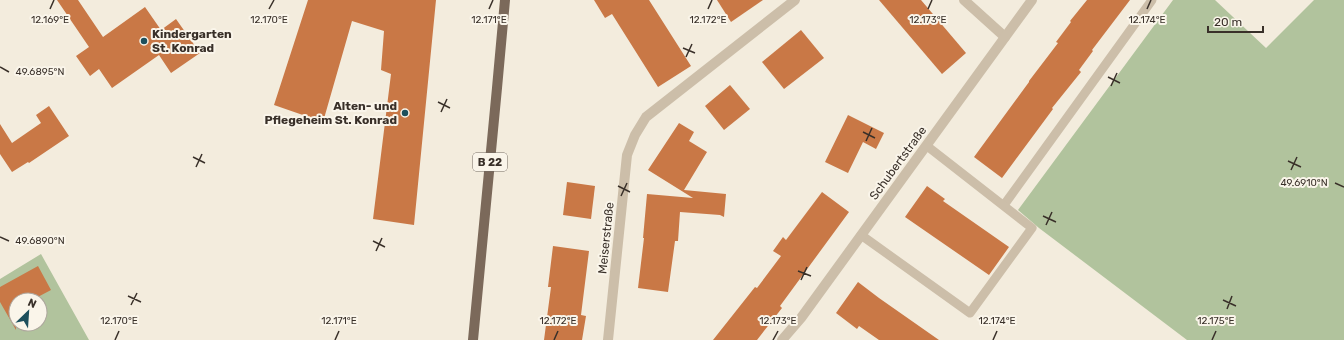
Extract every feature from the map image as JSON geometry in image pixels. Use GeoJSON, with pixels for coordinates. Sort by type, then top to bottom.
{"type":"FeatureCollection","features":[{"type":"Feature","properties":{"kind":"main road"},"geometry":{"type":"LineString","coordinates":[[496,0],[504,14]]}},
{"type":"Feature","properties":{"kind":"main road","name":"B 22"},"geometry":{"type":"LineString","coordinates":[[472,340],[505,0]]}},
{"type":"Feature","properties":{"kind":"main road"},"geometry":{"type":"LineString","coordinates":[[504,14],[510,0]]}},
{"type":"Feature","properties":{"kind":"street","name":"Meiserstraße"},"geometry":{"type":"LineString","coordinates":[[608,340],[627,155],[635,136],[646,117],[795,0]]}},
{"type":"Feature","properties":{"kind":"street"},"geometry":{"type":"LineString","coordinates":[[964,0],[1005,37]]}},
{"type":"Feature","properties":{"kind":"street","name":"Schubertstraße"},"geometry":{"type":"LineString","coordinates":[[782,340],[800,318],[927,146],[1032,0]]}},
{"type":"Feature","properties":{"kind":"lane"},"geometry":{"type":"LineString","coordinates":[[1004,205],[1152,0]]}},
{"type":"Feature","properties":{"kind":"lane"},"geometry":{"type":"LineString","coordinates":[[861,235],[970,313],[1032,228],[927,146]]}},
{"type":"Feature","properties":{"kind":"green space"},"geometry":{"type":"Polygon","coordinates":[[[1173,0],[1215,0],[1266,48],[1314,0],[1344,0],[1344,340],[1187,340],[1039,228],[1018,210],[1173,0]]]}},
{"type":"Feature","properties":{"kind":"green space"},"geometry":{"type":"Polygon","coordinates":[[[41,254],[89,340],[0,340],[0,279],[41,254]]]}},
{"type":"Feature","properties":{"kind":"building","name":"Kindergarten St. Konrad"},"geometry":{"type":"Polygon","coordinates":[[[57,0],[78,0],[103,37],[145,7],[161,30],[176,19],[200,53],[171,73],[159,55],[112,88],[99,69],[90,76],[76,56],[89,47],[57,0]]]}},
{"type":"Feature","properties":{"kind":"building","name":"Alten- und Pflegeheim St. Konrad"},"geometry":{"type":"Polygon","coordinates":[[[308,0],[436,0],[414,225],[373,219],[391,74],[381,70],[384,31],[352,21],[323,122],[274,105],[308,0]]]}},
{"type":"Feature","properties":{"kind":"building"},"geometry":{"type":"Polygon","coordinates":[[[594,0],[649,0],[691,66],[658,87],[612,14],[605,18],[594,0]]]}},
{"type":"Feature","properties":{"kind":"building"},"geometry":{"type":"Polygon","coordinates":[[[717,0],[763,0],[731,22],[717,0]]]}},
{"type":"Feature","properties":{"kind":"building"},"geometry":{"type":"Polygon","coordinates":[[[879,0],[921,0],[966,53],[942,74],[879,0]]]}},
{"type":"Feature","properties":{"kind":"building"},"geometry":{"type":"Polygon","coordinates":[[[1087,0],[1130,0],[1092,50],[1093,51],[1079,70],[1081,72],[1052,108],[1053,109],[1002,178],[974,157],[1058,43],[1056,42],[1071,22],[1070,21],[1087,0]]]}},
{"type":"Feature","properties":{"kind":"building"},"geometry":{"type":"Polygon","coordinates":[[[801,30],[824,58],[784,89],[762,62],[801,30]]]}},
{"type":"Feature","properties":{"kind":"building"},"geometry":{"type":"Polygon","coordinates":[[[730,85],[750,109],[724,130],[705,106],[730,85]]]}},
{"type":"Feature","properties":{"kind":"building"},"geometry":{"type":"Polygon","coordinates":[[[49,106],[69,136],[29,163],[28,162],[12,172],[0,154],[0,124],[12,143],[41,123],[36,115],[49,106]]]}},
{"type":"Feature","properties":{"kind":"building"},"geometry":{"type":"Polygon","coordinates":[[[848,115],[884,133],[876,149],[863,142],[848,173],[825,162],[848,115]]]}},
{"type":"Feature","properties":{"kind":"building"},"geometry":{"type":"Polygon","coordinates":[[[679,123],[694,132],[689,141],[707,152],[684,190],[726,194],[724,217],[720,215],[680,212],[678,241],[675,241],[668,292],[638,288],[644,238],[647,194],[693,198],[648,170],[679,123]]]}},
{"type":"Feature","properties":{"kind":"building"},"geometry":{"type":"Polygon","coordinates":[[[567,182],[595,186],[591,219],[563,215],[567,182]]]}},
{"type":"Feature","properties":{"kind":"building"},"geometry":{"type":"Polygon","coordinates":[[[927,186],[945,199],[943,201],[1009,247],[989,275],[905,217],[927,186]]]}},
{"type":"Feature","properties":{"kind":"building"},"geometry":{"type":"Polygon","coordinates":[[[822,192],[849,212],[780,306],[782,308],[757,340],[713,340],[755,287],[757,288],[781,256],[773,251],[783,237],[786,240],[822,192]]]}},
{"type":"Feature","properties":{"kind":"building"},"geometry":{"type":"Polygon","coordinates":[[[553,246],[589,251],[581,315],[586,316],[582,340],[544,340],[551,287],[548,287],[553,246]]]}},
{"type":"Feature","properties":{"kind":"building"},"geometry":{"type":"Polygon","coordinates":[[[38,266],[51,290],[47,292],[8,292],[8,316],[0,302],[0,287],[38,266]]]}},
{"type":"Feature","properties":{"kind":"building"},"geometry":{"type":"Polygon","coordinates":[[[858,282],[939,340],[879,340],[859,326],[857,329],[836,313],[858,282]]]}},
{"type":"Feature","properties":{"kind":"place","name":"Kindergarten St. Konrad"},"geometry":{"type":"Point","coordinates":[144,41]}},
{"type":"Feature","properties":{"kind":"place","name":"Alten- und Pflegeheim St. Konrad"},"geometry":{"type":"Point","coordinates":[405,113]}}]}
